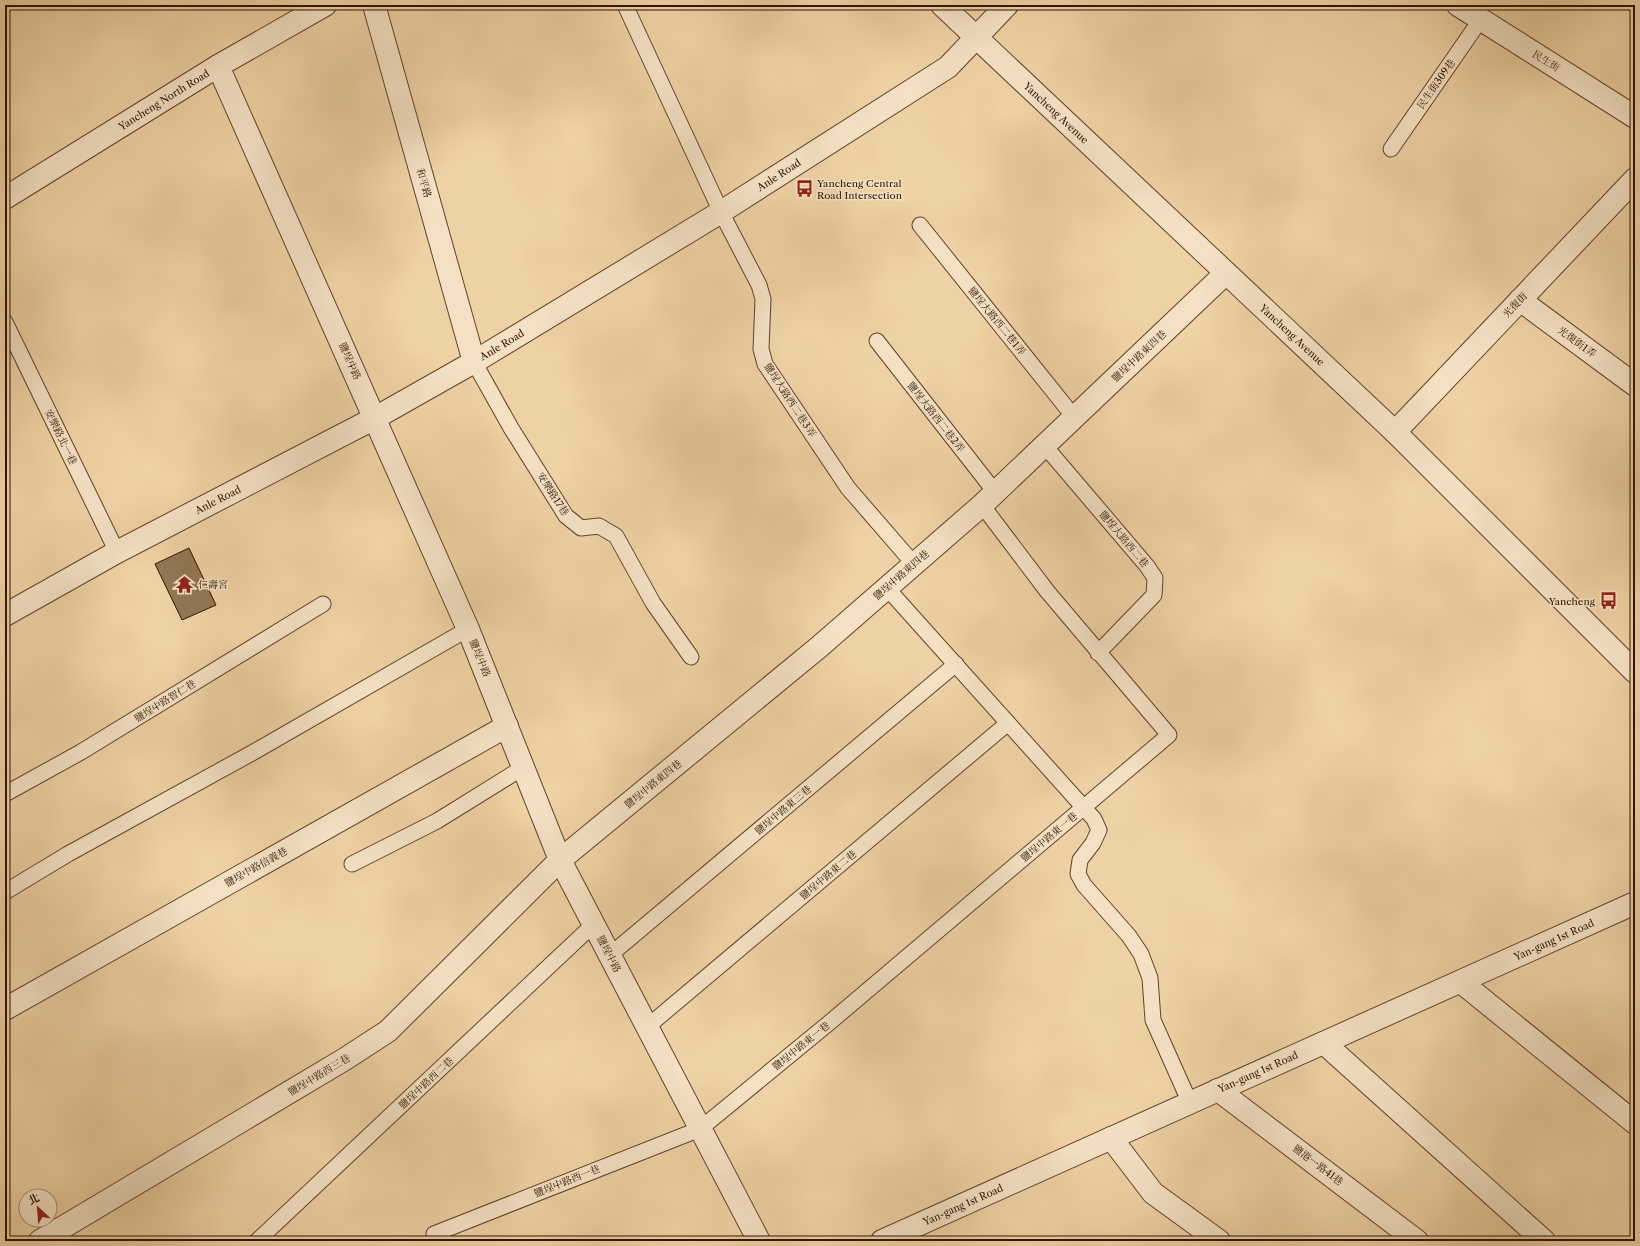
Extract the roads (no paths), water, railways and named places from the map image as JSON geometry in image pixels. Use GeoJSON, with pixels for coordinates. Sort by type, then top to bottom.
{"type":"FeatureCollection","features":[{"type":"Feature","properties":{"kind":"street","name":"Yancheng North Road"},"geometry":{"type":"LineString","coordinates":[[5,198],[218,66],[325,5]]}},
{"type":"Feature","properties":{"kind":"street","name":"和平路"},"geometry":{"type":"LineString","coordinates":[[374,5],[474,362]]}},
{"type":"Feature","properties":{"kind":"street","name":"Yancheng Avenue"},"geometry":{"type":"LineString","coordinates":[[942,5],[1395,432],[1635,672]]}},
{"type":"Feature","properties":{"kind":"street","name":"Anle Road"},"geometry":{"type":"LineString","coordinates":[[5,615],[118,552],[375,418],[474,362],[721,212],[948,68],[1008,5]]}},
{"type":"Feature","properties":{"kind":"street","name":"民生街"},"geometry":{"type":"LineString","coordinates":[[1458,5],[1635,117]]}},
{"type":"Feature","properties":{"kind":"street","name":"鹽埕中路"},"geometry":{"type":"LineString","coordinates":[[218,66],[468,629],[524,766],[560,860],[759,1241]]}},
{"type":"Feature","properties":{"kind":"street","name":"光復街"},"geometry":{"type":"LineString","coordinates":[[1395,432],[1635,179]]}},
{"type":"Feature","properties":{"kind":"street","name":"鹽埕中路東四巷"},"geometry":{"type":"LineString","coordinates":[[560,860],[819,647],[988,498],[1226,273]]}},
{"type":"Feature","properties":{"kind":"street","name":"光復街1弄"},"geometry":{"type":"LineString","coordinates":[[1520,300],[1635,385]]}},
{"type":"Feature","properties":{"kind":"street","name":"鹽埕中路信義巷"},"geometry":{"type":"LineString","coordinates":[[5,1009],[507,726]]}},
{"type":"Feature","properties":{"kind":"street","name":"鹽埕中路西三巷"},"geometry":{"type":"LineString","coordinates":[[40,1241],[345,1059],[388,1030],[560,860]]}},
{"type":"Feature","properties":{"kind":"street","name":"Yan-gang 1st Road"},"geometry":{"type":"LineString","coordinates":[[882,1241],[1635,903]]}},
{"type":"Feature","properties":{"kind":"street"},"geometry":{"type":"LineString","coordinates":[[1461,982],[1635,1123]]}},
{"type":"Feature","properties":{"kind":"street"},"geometry":{"type":"LineString","coordinates":[[1324,1043],[1544,1241]]}},
{"type":"Feature","properties":{"kind":"street","name":"鹽港一路41巷"},"geometry":{"type":"LineString","coordinates":[[1218,1090],[1417,1241]]}},
{"type":"Feature","properties":{"kind":"street"},"geometry":{"type":"LineString","coordinates":[[1111,1138],[1153,1193],[1219,1241]]}},
{"type":"Feature","properties":{"kind":"lane","name":"鹽埕大路西二巷3弄"},"geometry":{"type":"LineString","coordinates":[[625,5],[721,212],[759,285],[763,299],[761,349],[765,364],[848,488],[913,563]]}},
{"type":"Feature","properties":{"kind":"lane","name":"民生街309巷"},"geometry":{"type":"LineString","coordinates":[[1391,149],[1481,20]]}},
{"type":"Feature","properties":{"kind":"lane","name":"鹽埕大路西二巷1弄"},"geometry":{"type":"LineString","coordinates":[[920,225],[1074,418]]}},
{"type":"Feature","properties":{"kind":"lane","name":"安樂路北一巷"},"geometry":{"type":"LineString","coordinates":[[5,322],[118,552]]}},
{"type":"Feature","properties":{"kind":"lane","name":"鹽埕大路西二巷2弄"},"geometry":{"type":"LineString","coordinates":[[876,341],[988,498]]}},
{"type":"Feature","properties":{"kind":"lane","name":"安樂路17巷"},"geometry":{"type":"LineString","coordinates":[[474,362],[511,428],[566,516],[581,528],[599,526],[616,536],[653,603],[691,658]]}},
{"type":"Feature","properties":{"kind":"lane","name":"鹽埕大路西二巷"},"geometry":{"type":"LineString","coordinates":[[1044,446],[1147,566],[1155,578],[1154,595],[1098,653]]}},
{"type":"Feature","properties":{"kind":"lane","name":"鹽埕中路東一巷"},"geometry":{"type":"LineString","coordinates":[[700,1128],[829,1023],[1168,735],[1047,591],[988,498]]}},
{"type":"Feature","properties":{"kind":"lane"},"geometry":{"type":"LineString","coordinates":[[886,587],[1085,807],[1094,819],[1099,830],[1093,843],[1080,860],[1078,874],[1084,885],[1129,936],[1141,954],[1150,978],[1153,1020],[1190,1103]]}},
{"type":"Feature","properties":{"kind":"lane","name":"鹽埕中路智仁巷"},"geometry":{"type":"LineString","coordinates":[[5,794],[81,752],[324,604]]}},
{"type":"Feature","properties":{"kind":"lane"},"geometry":{"type":"LineString","coordinates":[[5,892],[68,854],[252,753],[468,629]]}},
{"type":"Feature","properties":{"kind":"lane","name":"鹽埕中路東三巷"},"geometry":{"type":"LineString","coordinates":[[610,955],[956,664]]}},
{"type":"Feature","properties":{"kind":"lane","name":"鹽埕中路東二巷"},"geometry":{"type":"LineString","coordinates":[[647,1027],[1008,723]]}},
{"type":"Feature","properties":{"kind":"lane"},"geometry":{"type":"LineString","coordinates":[[352,864],[437,821],[524,766]]}},
{"type":"Feature","properties":{"kind":"lane","name":"鹽埕中路西二巷"},"geometry":{"type":"LineString","coordinates":[[257,1241],[594,924]]}},
{"type":"Feature","properties":{"kind":"lane","name":"鹽埕中路西一巷"},"geometry":{"type":"LineString","coordinates":[[434,1234],[700,1128]]}},
{"type":"Feature","properties":{"kind":"place","name":"Yancheng Central Road Intersection"},"geometry":{"type":"Point","coordinates":[804,189]}},
{"type":"Feature","properties":{"kind":"place","name":"仁壽宮"},"geometry":{"type":"Point","coordinates":[185,584]}},
{"type":"Feature","properties":{"kind":"place","name":"Yancheng"},"geometry":{"type":"Point","coordinates":[1608,601]}}]}
